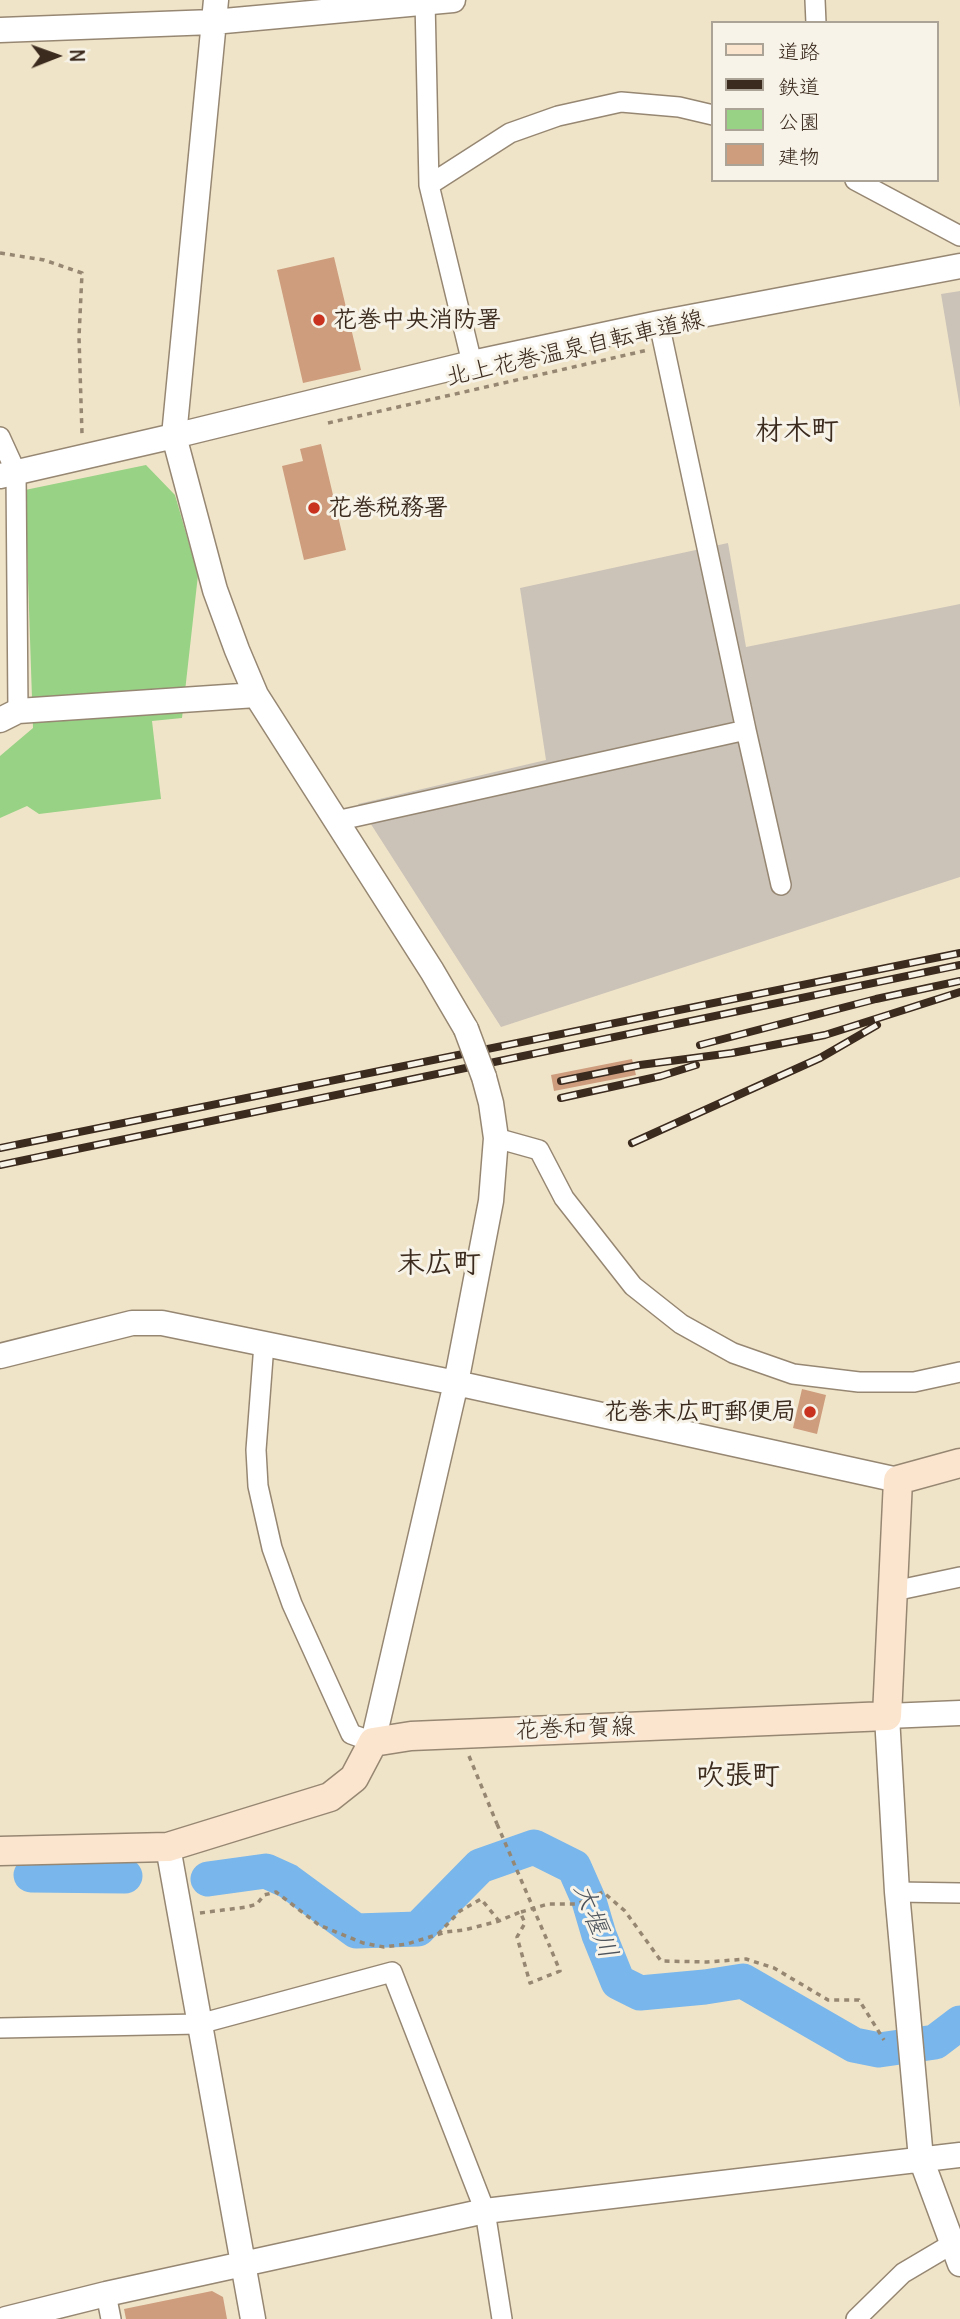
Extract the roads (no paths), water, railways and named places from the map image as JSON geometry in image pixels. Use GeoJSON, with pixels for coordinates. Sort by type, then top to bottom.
{"type":"FeatureCollection","features":[{"type":"Feature","properties":{"kind":"main road"},"geometry":{"type":"LineString","coordinates":[[887,1716],[898,1480],[960,1463]]}},
{"type":"Feature","properties":{"kind":"main road","name":"花巻和賀線"},"geometry":{"type":"LineString","coordinates":[[373,1742],[411,1736],[887,1716]]}},
{"type":"Feature","properties":{"kind":"main road"},"geometry":{"type":"LineString","coordinates":[[0,1851],[168,1847],[330,1797],[354,1778],[373,1742]]}},
{"type":"Feature","properties":{"kind":"street"},"geometry":{"type":"LineString","coordinates":[[0,30],[215,11],[453,0]]}},
{"type":"Feature","properties":{"kind":"street"},"geometry":{"type":"LineString","coordinates":[[815,0],[816,21]]}},
{"type":"Feature","properties":{"kind":"street"},"geometry":{"type":"LineString","coordinates":[[425,1],[429,185],[472,363]]}},
{"type":"Feature","properties":{"kind":"street"},"geometry":{"type":"LineString","coordinates":[[215,11],[174,436],[215,590],[256,695],[466,1029],[484,1077],[496,1138],[491,1201],[456,1383],[373,1742],[351,1734],[292,1604],[272,1548],[258,1486],[256,1450],[264,1344]]}},
{"type":"Feature","properties":{"kind":"street"},"geometry":{"type":"LineString","coordinates":[[429,185],[510,133],[558,116],[621,102],[679,107],[712,116]]}},
{"type":"Feature","properties":{"kind":"street"},"geometry":{"type":"LineString","coordinates":[[859,182],[960,236]]}},
{"type":"Feature","properties":{"kind":"street"},"geometry":{"type":"LineString","coordinates":[[8,474],[472,363],[662,334],[960,266]]}},
{"type":"Feature","properties":{"kind":"street"},"geometry":{"type":"LineString","coordinates":[[662,334],[781,885]]}},
{"type":"Feature","properties":{"kind":"street"},"geometry":{"type":"LineString","coordinates":[[0,437],[8,474],[9,716],[256,695]]}},
{"type":"Feature","properties":{"kind":"street"},"geometry":{"type":"LineString","coordinates":[[336,821],[747,730]]}},
{"type":"Feature","properties":{"kind":"street"},"geometry":{"type":"LineString","coordinates":[[496,1138],[539,1150],[564,1198],[633,1286],[681,1324],[733,1353],[793,1374],[859,1382],[914,1382],[960,1372]]}},
{"type":"Feature","properties":{"kind":"street"},"geometry":{"type":"LineString","coordinates":[[0,1356],[132,1323],[162,1323],[456,1383],[898,1480]]}},
{"type":"Feature","properties":{"kind":"street"},"geometry":{"type":"LineString","coordinates":[[894,1591],[960,1577]]}},
{"type":"Feature","properties":{"kind":"street"},"geometry":{"type":"LineString","coordinates":[[856,2319],[904,2273],[956,2254],[921,2159],[897,1892],[887,1716],[960,1713]]}},
{"type":"Feature","properties":{"kind":"street"},"geometry":{"type":"LineString","coordinates":[[168,1847],[253,2319]]}},
{"type":"Feature","properties":{"kind":"street"},"geometry":{"type":"LineString","coordinates":[[897,1892],[960,1893]]}},
{"type":"Feature","properties":{"kind":"street"},"geometry":{"type":"LineString","coordinates":[[0,2028],[199,2024],[392,1972],[485,2211],[502,2319]]}},
{"type":"Feature","properties":{"kind":"street"},"geometry":{"type":"LineString","coordinates":[[6,2319],[106,2294],[485,2211],[960,2155]]}},
{"type":"Feature","properties":{"kind":"street"},"geometry":{"type":"LineString","coordinates":[[106,2294],[111,2319]]}},
{"type":"Feature","properties":{"kind":"waterway","name":"大堰川"},"geometry":{"type":"LineString","coordinates":[[208,1879],[266,1871],[288,1881],[356,1931],[418,1929],[480,1866],[534,1847],[574,1867],[618,1982],[640,1993],[743,1981],[854,2045],[879,2050],[935,2042],[960,2023]]}},
{"type":"Feature","properties":{"kind":"waterway","name":"大堰川"},"geometry":{"type":"LineString","coordinates":[[31,1875],[125,1876]]}},
{"type":"Feature","properties":{"kind":"railway"},"geometry":{"type":"LineString","coordinates":[[0,1148],[960,953]]}},
{"type":"Feature","properties":{"kind":"railway"},"geometry":{"type":"LineString","coordinates":[[0,1165],[960,965]]}},
{"type":"Feature","properties":{"kind":"railway"},"geometry":{"type":"LineString","coordinates":[[700,1045],[876,999],[960,981]]}},
{"type":"Feature","properties":{"kind":"railway"},"geometry":{"type":"LineString","coordinates":[[561,1081],[640,1065],[732,1053],[825,1035],[960,992]]}},
{"type":"Feature","properties":{"kind":"railway"},"geometry":{"type":"LineString","coordinates":[[632,1143],[820,1058],[877,1025]]}},
{"type":"Feature","properties":{"kind":"railway"},"geometry":{"type":"LineString","coordinates":[[561,1098],[661,1076],[696,1065]]}},
{"type":"Feature","properties":{"kind":"place","name":"花巻中央消防署"},"geometry":{"type":"Point","coordinates":[319,320]}},
{"type":"Feature","properties":{"kind":"place","name":"花巻税務署"},"geometry":{"type":"Point","coordinates":[314,508]}},
{"type":"Feature","properties":{"kind":"place","name":"花巻末広町郵便局"},"geometry":{"type":"Point","coordinates":[810,1412]}},
{"type":"Feature","properties":{"kind":"district","name":"材木町"},"geometry":{"type":"Point","coordinates":[797,431]}},
{"type":"Feature","properties":{"kind":"district","name":"末広町"},"geometry":{"type":"Point","coordinates":[439,1264]}},
{"type":"Feature","properties":{"kind":"district","name":"吹張町"},"geometry":{"type":"Point","coordinates":[738,1776]}}]}
